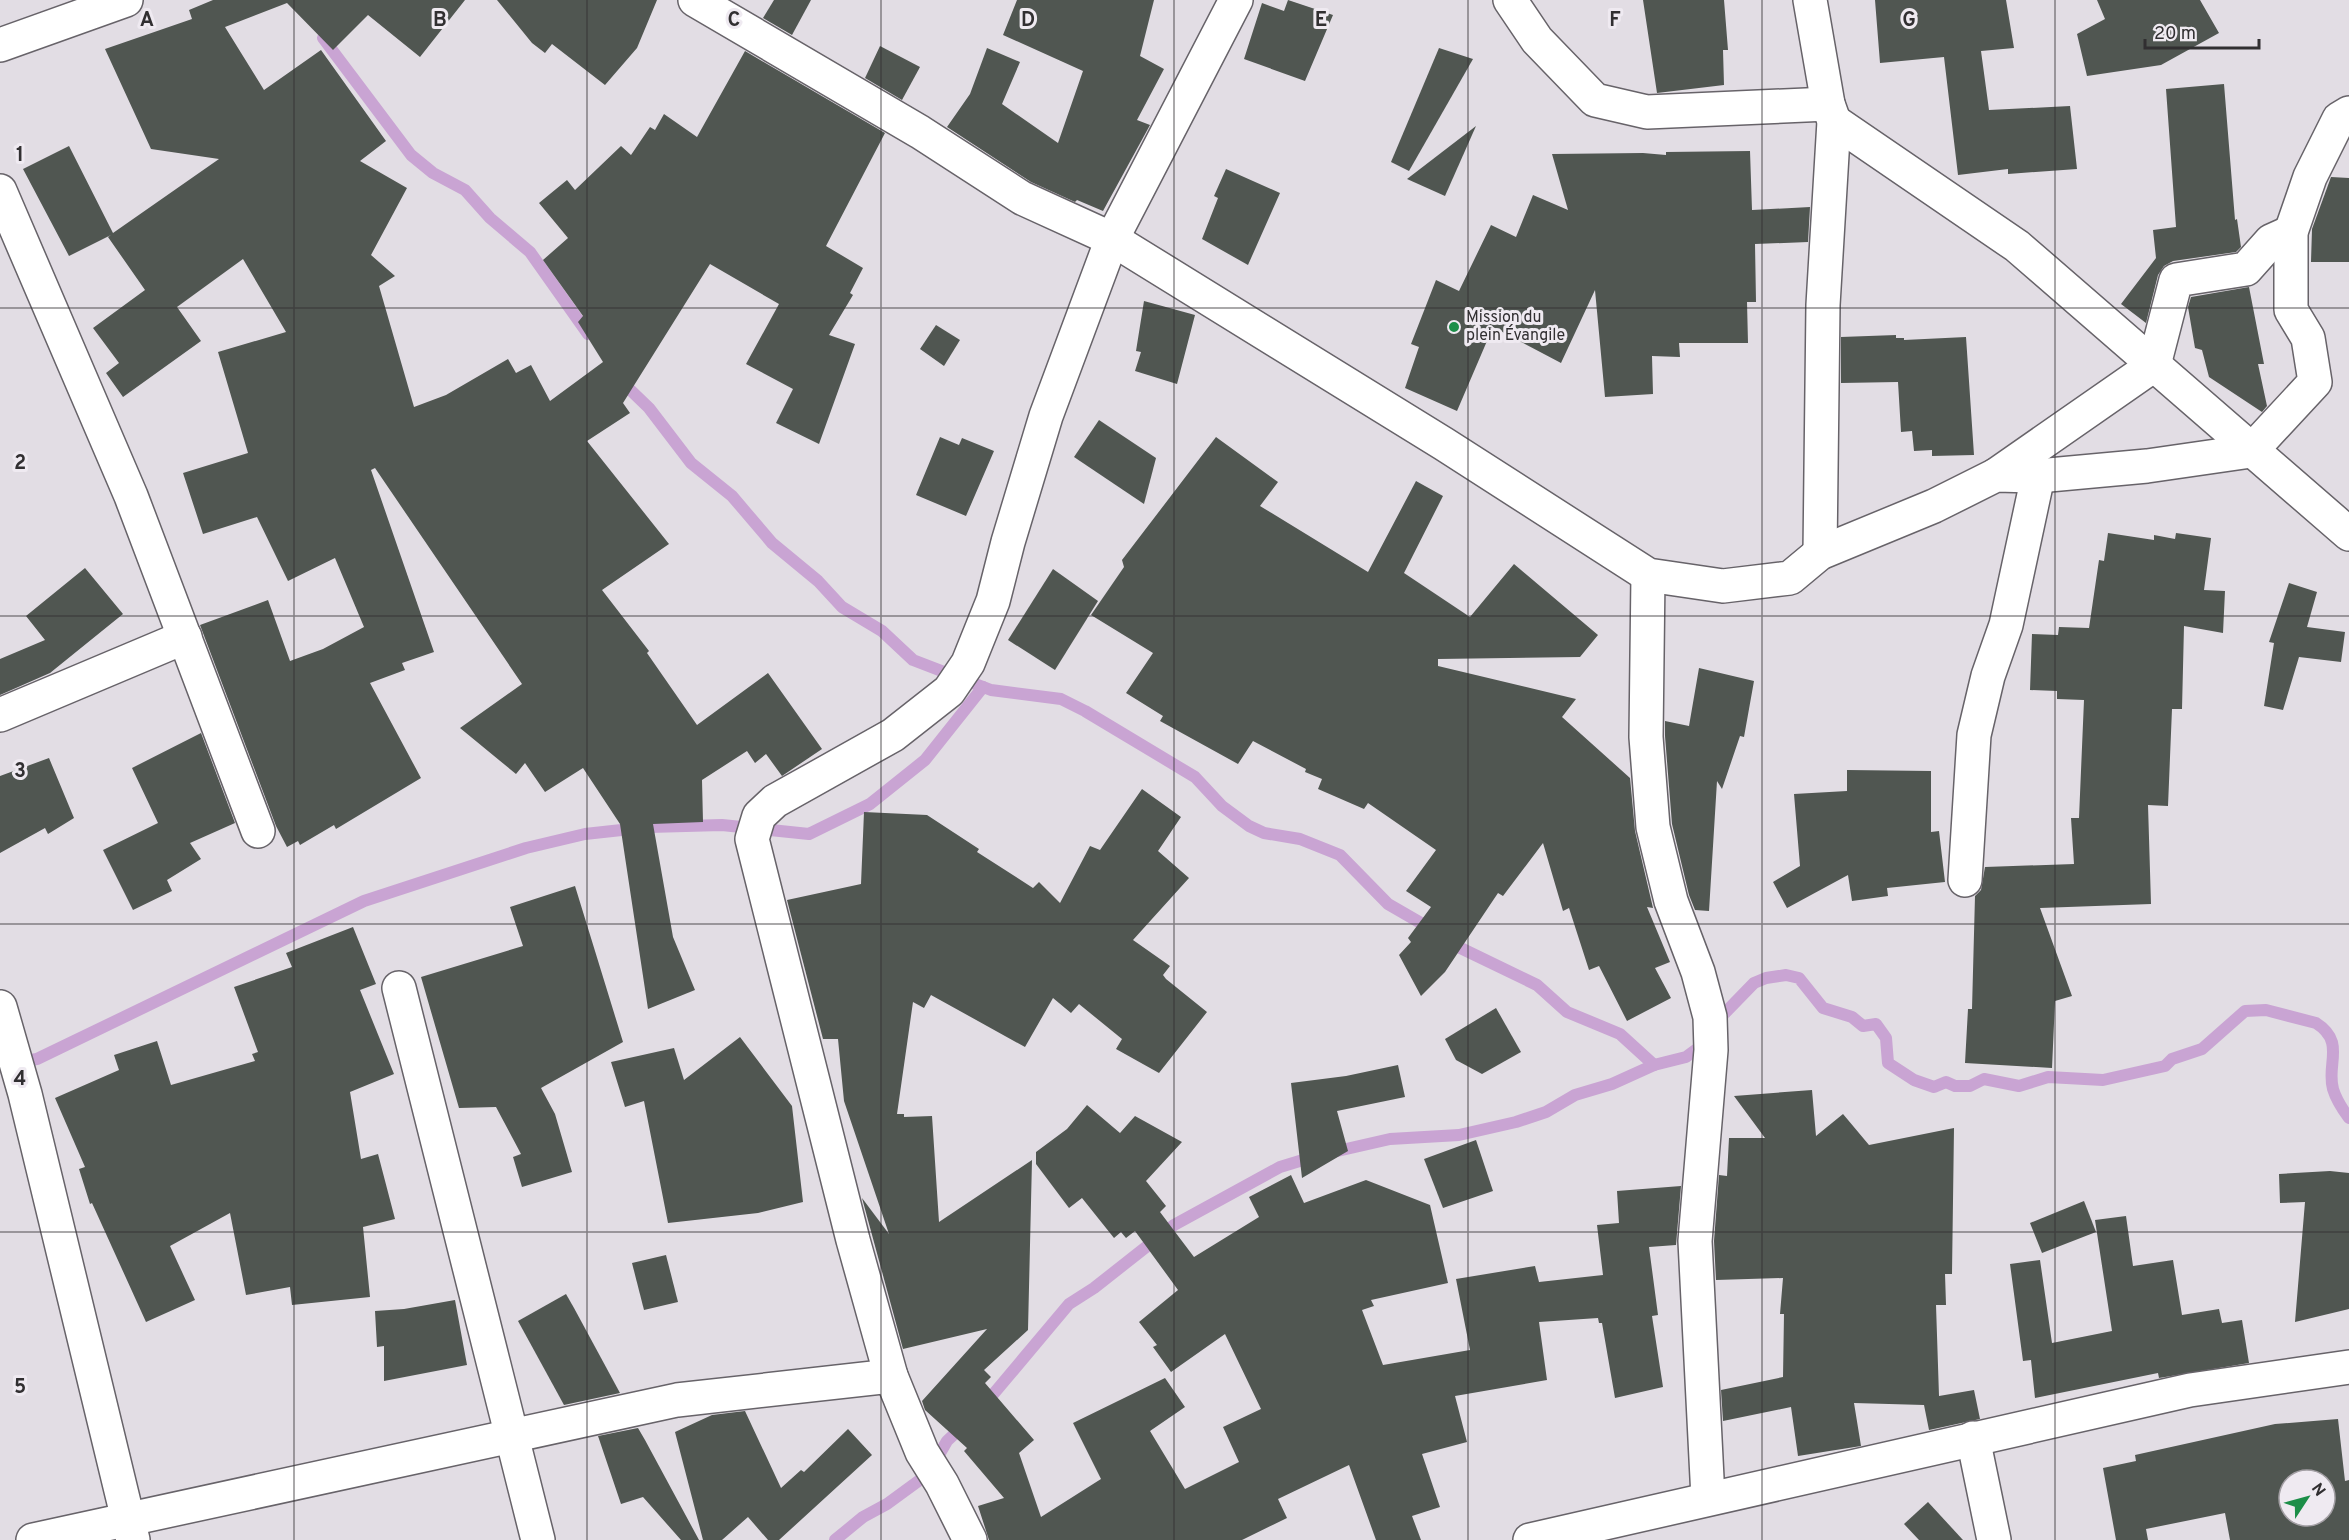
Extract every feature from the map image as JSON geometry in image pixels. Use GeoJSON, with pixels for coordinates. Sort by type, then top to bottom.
{"type":"FeatureCollection","features":[{"type":"Feature","properties":{"kind":"street"},"geometry":{"type":"LineString","coordinates":[[0,45],[126,0]]}},
{"type":"Feature","properties":{"kind":"street"},"geometry":{"type":"LineString","coordinates":[[695,0],[920,132],[1022,198],[1112,239],[1444,444],[1648,575],[1723,586],[1790,578],[1820,553],[1934,506],[1996,475],[2154,365],[2176,280],[2246,269],[2271,241],[2292,232]]}},
{"type":"Feature","properties":{"kind":"street"},"geometry":{"type":"LineString","coordinates":[[970,1540],[942,1484],[922,1452],[891,1376],[850,1228],[755,827],[784,796],[893,735],[949,691],[968,663],[993,601],[1008,542],[1046,416],[1112,239],[1236,0]]}},
{"type":"Feature","properties":{"kind":"street"},"geometry":{"type":"LineString","coordinates":[[1510,0],[1537,40],[1595,100],[1647,112],[1831,112],[2017,246],[2349,534]]}},
{"type":"Feature","properties":{"kind":"street"},"geometry":{"type":"LineString","coordinates":[[1810,0],[1831,112],[1823,305],[1820,553]]}},
{"type":"Feature","properties":{"kind":"street"},"geometry":{"type":"LineString","coordinates":[[1996,475],[2038,476],[2147,466],[2251,451],[2315,382],[2308,338],[2290,310],[2292,232],[2310,177],[2339,119],[2349,113]]}},
{"type":"Feature","properties":{"kind":"street"},"geometry":{"type":"LineString","coordinates":[[0,191],[130,496],[258,831]]}},
{"type":"Feature","properties":{"kind":"street"},"geometry":{"type":"LineString","coordinates":[[1965,880],[1974,735],[1988,676],[2006,625],[2038,476]]}},
{"type":"Feature","properties":{"kind":"street"},"geometry":{"type":"LineString","coordinates":[[1648,575],[1646,737],[1653,827],[1671,901],[1698,972],[1710,1017],[1712,1050],[1695,1241],[1708,1498]]}},
{"type":"Feature","properties":{"kind":"street"},"geometry":{"type":"LineString","coordinates":[[0,715],[185,637]]}},
{"type":"Feature","properties":{"kind":"street"},"geometry":{"type":"LineString","coordinates":[[399,988],[538,1540]]}},
{"type":"Feature","properties":{"kind":"street"},"geometry":{"type":"LineString","coordinates":[[1,1010],[25,1094],[130,1530]]}},
{"type":"Feature","properties":{"kind":"street"},"geometry":{"type":"LineString","coordinates":[[1530,1540],[2190,1390],[2349,1367]]}},
{"type":"Feature","properties":{"kind":"street"},"geometry":{"type":"LineString","coordinates":[[33,1540],[130,1530],[513,1436],[677,1400],[891,1376]]}},
{"type":"Feature","properties":{"kind":"street"},"geometry":{"type":"LineString","coordinates":[[1973,1438],[1994,1540]]}},
{"type":"Feature","properties":{"kind":"building"},"geometry":{"type":"Polygon","coordinates":[[[213,0],[465,0],[420,57],[368,15],[333,50],[287,3],[225,27],[264,90],[321,50],[386,141],[360,161],[407,188],[371,255],[395,276],[379,286],[414,407],[446,395],[508,359],[516,373],[531,365],[550,401],[603,362],[578,322],[583,316],[543,260],[568,238],[539,203],[567,180],[575,190],[621,146],[631,155],[650,127],[655,130],[664,114],[697,137],[745,51],[885,133],[826,246],[863,268],[850,293],[853,295],[829,335],[855,344],[819,444],[776,423],[793,389],[746,364],[779,304],[710,264],[623,403],[630,413],[587,441],[669,544],[602,590],[649,651],[647,653],[697,725],[768,673],[822,749],[782,776],[766,754],[755,763],[747,751],[702,780],[703,822],[653,824],[673,937],[695,990],[648,1009],[620,824],[583,768],[545,792],[525,763],[516,774],[460,728],[522,684],[375,468],[371,470],[434,652],[402,663],[405,670],[370,683],[421,778],[336,829],[334,825],[300,845],[298,841],[287,847],[276,826],[200,625],[268,600],[290,661],[323,649],[364,627],[335,558],[288,581],[257,517],[203,534],[183,473],[248,453],[218,352],[286,332],[243,259],[177,307],[201,341],[123,397],[106,373],[119,363],[93,328],[145,290],[108,237],[111,235],[69,256],[23,169],[69,146],[113,233],[219,159],[151,149],[105,49],[192,19],[189,10],[213,0]]]}},
{"type":"Feature","properties":{"kind":"building"},"geometry":{"type":"Polygon","coordinates":[[[497,0],[657,0],[637,48],[605,85],[552,44],[545,53],[532,43],[497,0]]]}},
{"type":"Feature","properties":{"kind":"building"},"geometry":{"type":"Polygon","coordinates":[[[774,0],[811,0],[792,35],[763,18],[774,0]]]}},
{"type":"Feature","properties":{"kind":"building"},"geometry":{"type":"Polygon","coordinates":[[[1017,0],[1154,0],[1140,56],[1164,69],[1137,120],[1150,125],[1103,211],[1077,200],[1075,202],[1031,182],[947,127],[970,94],[987,48],[1020,62],[1002,104],[1058,143],[1083,71],[1003,35],[1017,0]]]}},
{"type":"Feature","properties":{"kind":"building"},"geometry":{"type":"Polygon","coordinates":[[[1288,0],[1333,15],[1305,81],[1244,59],[1262,3],[1284,11],[1288,0]]]}},
{"type":"Feature","properties":{"kind":"building"},"geometry":{"type":"Polygon","coordinates":[[[1643,0],[1724,0],[1728,50],[1723,50],[1724,85],[1657,93],[1643,0]]]}},
{"type":"Feature","properties":{"kind":"building"},"geometry":{"type":"Polygon","coordinates":[[[1875,0],[2006,0],[2014,48],[1981,51],[1989,110],[2070,106],[2077,169],[2008,174],[2008,169],[1958,175],[1944,57],[1880,63],[1875,0]]]}},
{"type":"Feature","properties":{"kind":"building"},"geometry":{"type":"Polygon","coordinates":[[[2097,0],[2200,0],[2219,33],[2161,65],[2087,76],[2077,34],[2105,19],[2097,0]]]}},
{"type":"Feature","properties":{"kind":"building"},"geometry":{"type":"Polygon","coordinates":[[[880,46],[920,67],[902,100],[865,78],[880,46]]]}},
{"type":"Feature","properties":{"kind":"building"},"geometry":{"type":"Polygon","coordinates":[[[1439,48],[1473,59],[1409,171],[1391,162],[1439,48]]]}},
{"type":"Feature","properties":{"kind":"building"},"geometry":{"type":"Polygon","coordinates":[[[2224,84],[2235,220],[2237,219],[2241,247],[2236,252],[2173,261],[2164,266],[2158,275],[2146,323],[2121,304],[2156,258],[2153,230],[2176,227],[2166,89],[2224,84]]]}},
{"type":"Feature","properties":{"kind":"building"},"geometry":{"type":"Polygon","coordinates":[[[1476,126],[1445,196],[1407,179],[1476,126]]]}},
{"type":"Feature","properties":{"kind":"building"},"geometry":{"type":"Polygon","coordinates":[[[1750,151],[1752,210],[1810,207],[1808,242],[1755,244],[1756,302],[1747,302],[1748,343],[1679,343],[1680,357],[1652,356],[1653,394],[1605,397],[1595,290],[1561,363],[1493,327],[1457,411],[1405,388],[1419,347],[1411,344],[1436,280],[1459,291],[1491,225],[1516,237],[1533,195],[1568,210],[1552,154],[1666,155],[1666,152],[1750,151]]]}},
{"type":"Feature","properties":{"kind":"building"},"geometry":{"type":"Polygon","coordinates":[[[1226,169],[1280,193],[1248,265],[1202,239],[1218,198],[1214,196],[1226,169]]]}},
{"type":"Feature","properties":{"kind":"building"},"geometry":{"type":"Polygon","coordinates":[[[2331,177],[2349,178],[2349,262],[2311,262],[2312,229],[2331,177]]]}},
{"type":"Feature","properties":{"kind":"building"},"geometry":{"type":"Polygon","coordinates":[[[2249,287],[2264,364],[2258,364],[2267,406],[2262,412],[2209,377],[2202,350],[2195,348],[2188,307],[2191,297],[2249,287]]]}},
{"type":"Feature","properties":{"kind":"building"},"geometry":{"type":"Polygon","coordinates":[[[1144,301],[1195,315],[1177,384],[1135,371],[1141,352],[1136,351],[1144,301]]]}},
{"type":"Feature","properties":{"kind":"building"},"geometry":{"type":"Polygon","coordinates":[[[936,325],[960,340],[944,366],[920,349],[936,325]]]}},
{"type":"Feature","properties":{"kind":"building"},"geometry":{"type":"Polygon","coordinates":[[[1896,335],[1896,338],[1904,338],[1904,340],[1966,337],[1974,455],[1932,456],[1932,450],[1914,451],[1912,431],[1901,432],[1898,382],[1841,383],[1841,337],[1896,335]]]}},
{"type":"Feature","properties":{"kind":"building"},"geometry":{"type":"Polygon","coordinates":[[[1099,420],[1156,458],[1144,504],[1074,457],[1099,420]]]}},
{"type":"Feature","properties":{"kind":"building"},"geometry":{"type":"Polygon","coordinates":[[[940,437],[959,445],[962,438],[994,451],[966,516],[916,495],[940,437]]]}},
{"type":"Feature","properties":{"kind":"building"},"geometry":{"type":"Polygon","coordinates":[[[1216,437],[1278,482],[1260,506],[1368,572],[1416,481],[1443,496],[1404,573],[1470,617],[1514,564],[1598,635],[1580,657],[1438,659],[1438,666],[1576,699],[1562,717],[1630,778],[1635,831],[1653,908],[1647,907],[1670,962],[1655,968],[1671,998],[1627,1021],[1599,966],[1589,970],[1569,908],[1563,911],[1543,843],[1503,896],[1498,893],[1445,972],[1421,996],[1399,955],[1411,942],[1408,938],[1431,907],[1406,891],[1436,850],[1368,803],[1364,809],[1318,789],[1322,779],[1305,772],[1306,769],[1253,741],[1238,764],[1160,721],[1163,716],[1126,693],[1153,653],[1091,615],[1124,567],[1122,560],[1216,437]]]}},
{"type":"Feature","properties":{"kind":"building"},"geometry":{"type":"Polygon","coordinates":[[[2108,533],[2154,540],[2154,535],[2175,539],[2176,533],[2211,538],[2204,590],[2225,591],[2223,633],[2184,626],[2182,709],[2172,709],[2168,806],[2148,805],[2151,904],[2040,908],[2072,996],[2055,1001],[2052,1068],[1965,1063],[1968,1009],[1972,1009],[1975,896],[1981,890],[1985,867],[2074,864],[2071,818],[2079,818],[2084,700],[2057,699],[2057,691],[2030,690],[2032,634],[2058,635],[2059,627],[2089,628],[2099,560],[2104,561],[2108,533]]]}},
{"type":"Feature","properties":{"kind":"building"},"geometry":{"type":"Polygon","coordinates":[[[85,568],[123,614],[50,673],[0,695],[0,659],[45,640],[26,616],[85,568]]]}},
{"type":"Feature","properties":{"kind":"building"},"geometry":{"type":"Polygon","coordinates":[[[1053,569],[1098,601],[1055,670],[1008,640],[1053,569]]]}},
{"type":"Feature","properties":{"kind":"building"},"geometry":{"type":"Polygon","coordinates":[[[2289,583],[2317,592],[2307,627],[2345,632],[2341,662],[2299,657],[2283,710],[2264,706],[2274,643],[2269,642],[2289,583]]]}},
{"type":"Feature","properties":{"kind":"building"},"geometry":{"type":"Polygon","coordinates":[[[1699,668],[1754,681],[1744,737],[1740,736],[1722,789],[1717,781],[1709,911],[1695,910],[1689,895],[1672,824],[1665,736],[1665,721],[1689,726],[1699,668]]]}},
{"type":"Feature","properties":{"kind":"building"},"geometry":{"type":"Polygon","coordinates":[[[201,733],[235,823],[190,843],[201,859],[167,880],[172,891],[133,910],[103,850],[158,823],[132,768],[201,733]]]}},
{"type":"Feature","properties":{"kind":"building"},"geometry":{"type":"Polygon","coordinates":[[[49,758],[74,818],[48,834],[45,828],[0,853],[0,776],[49,758]]]}},
{"type":"Feature","properties":{"kind":"building"},"geometry":{"type":"Polygon","coordinates":[[[1847,770],[1931,771],[1931,832],[1939,831],[1945,882],[1887,888],[1888,896],[1852,901],[1848,875],[1787,908],[1773,882],[1800,866],[1794,794],[1847,791],[1847,770]]]}},
{"type":"Feature","properties":{"kind":"building"},"geometry":{"type":"Polygon","coordinates":[[[1142,789],[1181,817],[1158,851],[1189,878],[1133,940],[1170,966],[1163,975],[1166,979],[1207,1012],[1159,1073],[1116,1049],[1122,1039],[1079,1004],[1071,1013],[1053,998],[1025,1047],[931,995],[924,1008],[913,1002],[897,1114],[904,1114],[904,1117],[932,1116],[939,1222],[1032,1160],[1028,1330],[984,1370],[991,1377],[985,1383],[1034,1440],[1019,1453],[1041,1517],[1101,1479],[1073,1423],[1165,1378],[1185,1407],[1150,1431],[1185,1489],[1239,1462],[1223,1427],[1261,1409],[1225,1334],[1171,1372],[1153,1347],[1157,1345],[1139,1322],[1178,1290],[1135,1231],[1126,1238],[1121,1232],[1114,1238],[1082,1198],[1069,1208],[1036,1164],[1036,1152],[1067,1129],[1087,1105],[1120,1133],[1135,1116],[1182,1142],[1146,1181],[1166,1206],[1160,1212],[1194,1257],[1259,1217],[1249,1197],[1291,1175],[1304,1203],[1366,1180],[1430,1205],[1448,1283],[1371,1300],[1374,1306],[1362,1310],[1383,1365],[1470,1350],[1456,1279],[1535,1266],[1539,1282],[1603,1275],[1597,1225],[1619,1223],[1617,1191],[1681,1186],[1676,1245],[1649,1247],[1658,1315],[1652,1316],[1663,1387],[1615,1398],[1602,1323],[1599,1323],[1598,1318],[1539,1322],[1547,1380],[1455,1396],[1467,1442],[1422,1454],[1440,1507],[1412,1516],[1421,1540],[1376,1540],[1349,1465],[1278,1499],[1287,1518],[1242,1540],[989,1540],[978,1506],[1004,1498],[964,1451],[967,1448],[925,1410],[922,1401],[987,1329],[903,1349],[862,1198],[889,1234],[844,1101],[838,1039],[823,1039],[787,900],[861,884],[864,812],[927,815],[979,849],[977,852],[1033,888],[1039,882],[1060,903],[1090,846],[1100,850],[1142,789]]]}},
{"type":"Feature","properties":{"kind":"building"},"geometry":{"type":"Polygon","coordinates":[[[575,886],[623,1042],[541,1088],[555,1114],[572,1172],[522,1187],[513,1157],[521,1154],[496,1107],[459,1108],[421,977],[523,946],[510,907],[575,886]]]}},
{"type":"Feature","properties":{"kind":"building"},"geometry":{"type":"Polygon","coordinates":[[[353,927],[376,984],[360,990],[394,1074],[350,1092],[361,1159],[378,1154],[395,1219],[363,1227],[370,1297],[292,1305],[290,1287],[246,1295],[230,1213],[170,1246],[195,1300],[146,1322],[92,1203],[90,1204],[79,1169],[85,1167],[55,1098],[119,1070],[114,1055],[157,1041],[171,1085],[255,1061],[252,1054],[258,1052],[234,987],[292,967],[286,953],[353,927]]]}},
{"type":"Feature","properties":{"kind":"building"},"geometry":{"type":"Polygon","coordinates":[[[1496,1008],[1521,1052],[1482,1074],[1456,1060],[1445,1039],[1496,1008]]]}},
{"type":"Feature","properties":{"kind":"building"},"geometry":{"type":"Polygon","coordinates":[[[740,1037],[792,1106],[803,1202],[758,1213],[668,1223],[644,1101],[625,1107],[611,1062],[674,1048],[684,1080],[740,1037]]]}},
{"type":"Feature","properties":{"kind":"building"},"geometry":{"type":"Polygon","coordinates":[[[1398,1065],[1405,1097],[1337,1111],[1348,1151],[1302,1178],[1291,1083],[1346,1076],[1398,1065]]]}},
{"type":"Feature","properties":{"kind":"building"},"geometry":{"type":"Polygon","coordinates":[[[1812,1090],[1816,1136],[1843,1114],[1869,1145],[1954,1128],[1952,1274],[1945,1274],[1946,1305],[1936,1305],[1939,1396],[1974,1390],[1980,1419],[1929,1430],[1924,1405],[1854,1403],[1861,1446],[1798,1456],[1791,1407],[1723,1421],[1721,1390],[1783,1377],[1784,1314],[1780,1314],[1783,1278],[1716,1280],[1714,1241],[1719,1175],[1727,1176],[1729,1138],[1765,1138],[1734,1096],[1812,1090]]]}},
{"type":"Feature","properties":{"kind":"building"},"geometry":{"type":"Polygon","coordinates":[[[1476,1140],[1493,1191],[1443,1208],[1424,1159],[1476,1140]]]}},
{"type":"Feature","properties":{"kind":"building"},"geometry":{"type":"Polygon","coordinates":[[[2330,1171],[2349,1173],[2349,1309],[2295,1322],[2305,1202],[2280,1203],[2279,1174],[2330,1171]]]}},
{"type":"Feature","properties":{"kind":"building"},"geometry":{"type":"Polygon","coordinates":[[[2084,1201],[2096,1232],[2042,1253],[2030,1223],[2084,1201]]]}},
{"type":"Feature","properties":{"kind":"building"},"geometry":{"type":"Polygon","coordinates":[[[2126,1216],[2133,1266],[2173,1260],[2182,1315],[2219,1309],[2222,1323],[2242,1320],[2249,1363],[2159,1378],[2158,1373],[2035,1398],[2031,1360],[2023,1361],[2010,1264],[2040,1260],[2052,1343],[2112,1331],[2095,1220],[2126,1216]]]}},
{"type":"Feature","properties":{"kind":"building"},"geometry":{"type":"Polygon","coordinates":[[[666,1255],[678,1302],[644,1310],[632,1263],[666,1255]]]}},
{"type":"Feature","properties":{"kind":"building"},"geometry":{"type":"Polygon","coordinates":[[[566,1294],[620,1393],[564,1405],[518,1321],[566,1294]]]}},
{"type":"Feature","properties":{"kind":"building"},"geometry":{"type":"Polygon","coordinates":[[[455,1300],[467,1365],[384,1381],[384,1346],[377,1347],[375,1311],[404,1309],[455,1300]]]}},
{"type":"Feature","properties":{"kind":"building"},"geometry":{"type":"Polygon","coordinates":[[[745,1411],[781,1488],[801,1470],[804,1472],[848,1429],[872,1455],[779,1540],[768,1540],[748,1517],[722,1540],[703,1540],[675,1432],[712,1415],[745,1411]]]}},
{"type":"Feature","properties":{"kind":"building"},"geometry":{"type":"Polygon","coordinates":[[[2338,1419],[2345,1481],[2349,1480],[2349,1540],[2230,1540],[2225,1513],[2146,1529],[2148,1540],[2116,1540],[2103,1468],[2136,1461],[2135,1455],[2275,1424],[2338,1419]]]}},
{"type":"Feature","properties":{"kind":"building"},"geometry":{"type":"Polygon","coordinates":[[[638,1428],[699,1540],[681,1540],[643,1497],[621,1504],[598,1436],[638,1428]]]}},
{"type":"Feature","properties":{"kind":"building"},"geometry":{"type":"Polygon","coordinates":[[[1928,1502],[1963,1540],[1919,1540],[1904,1524],[1928,1502]]]}},
{"type":"Feature","properties":{"kind":"waterway"},"geometry":{"type":"LineString","coordinates":[[323,38],[411,155],[433,173],[465,190],[490,218],[530,252],[588,334]]}},
{"type":"Feature","properties":{"kind":"waterway"},"geometry":{"type":"LineString","coordinates":[[620,380],[649,408],[691,463],[732,496],[772,543],[818,581],[842,607],[882,631],[913,660],[991,690],[1061,699],[1085,711],[1195,777],[1222,806],[1249,826],[1264,833],[1300,839],[1340,855],[1388,904],[1433,930]]}},
{"type":"Feature","properties":{"kind":"waterway"},"geometry":{"type":"LineString","coordinates":[[16,1062],[37,1059],[364,901],[526,848],[585,834],[649,827],[722,825],[809,834],[870,804],[925,760],[983,687]]}},
{"type":"Feature","properties":{"kind":"waterway"},"geometry":{"type":"LineString","coordinates":[[1446,941],[1537,985],[1567,1012],[1620,1034],[1654,1065]]}},
{"type":"Feature","properties":{"kind":"waterway"},"geometry":{"type":"LineString","coordinates":[[1719,1025],[1720,1018],[1754,983],[1766,978],[1786,975],[1799,978],[1823,1008],[1852,1017],[1863,1026],[1876,1024],[1886,1038],[1888,1063],[1914,1080],[1934,1087],[1946,1082],[1955,1086],[1970,1086],[1984,1079],[2019,1086],[2048,1077],[2103,1080],[2165,1066],[2172,1059],[2202,1049],[2245,1011],[2266,1010],[2316,1023],[2325,1030],[2333,1046],[2331,1080],[2333,1089],[2349,1118]]}},
{"type":"Feature","properties":{"kind":"waterway"},"geometry":{"type":"LineString","coordinates":[[1333,1152],[1390,1139],[1459,1135],[1516,1122],[1546,1112],[1575,1095],[1612,1084],[1654,1065],[1686,1057],[1705,1043]]}},
{"type":"Feature","properties":{"kind":"waterway"},"geometry":{"type":"LineString","coordinates":[[985,1404],[1069,1304],[1094,1288],[1174,1225],[1280,1167],[1316,1156]]}},
{"type":"Feature","properties":{"kind":"waterway"},"geometry":{"type":"LineString","coordinates":[[835,1540],[863,1517],[887,1504],[928,1474],[947,1441],[964,1425]]}},
{"type":"Feature","properties":{"kind":"place","name":"Mission du plein Évangile"},"geometry":{"type":"Point","coordinates":[1454,327]}}]}
